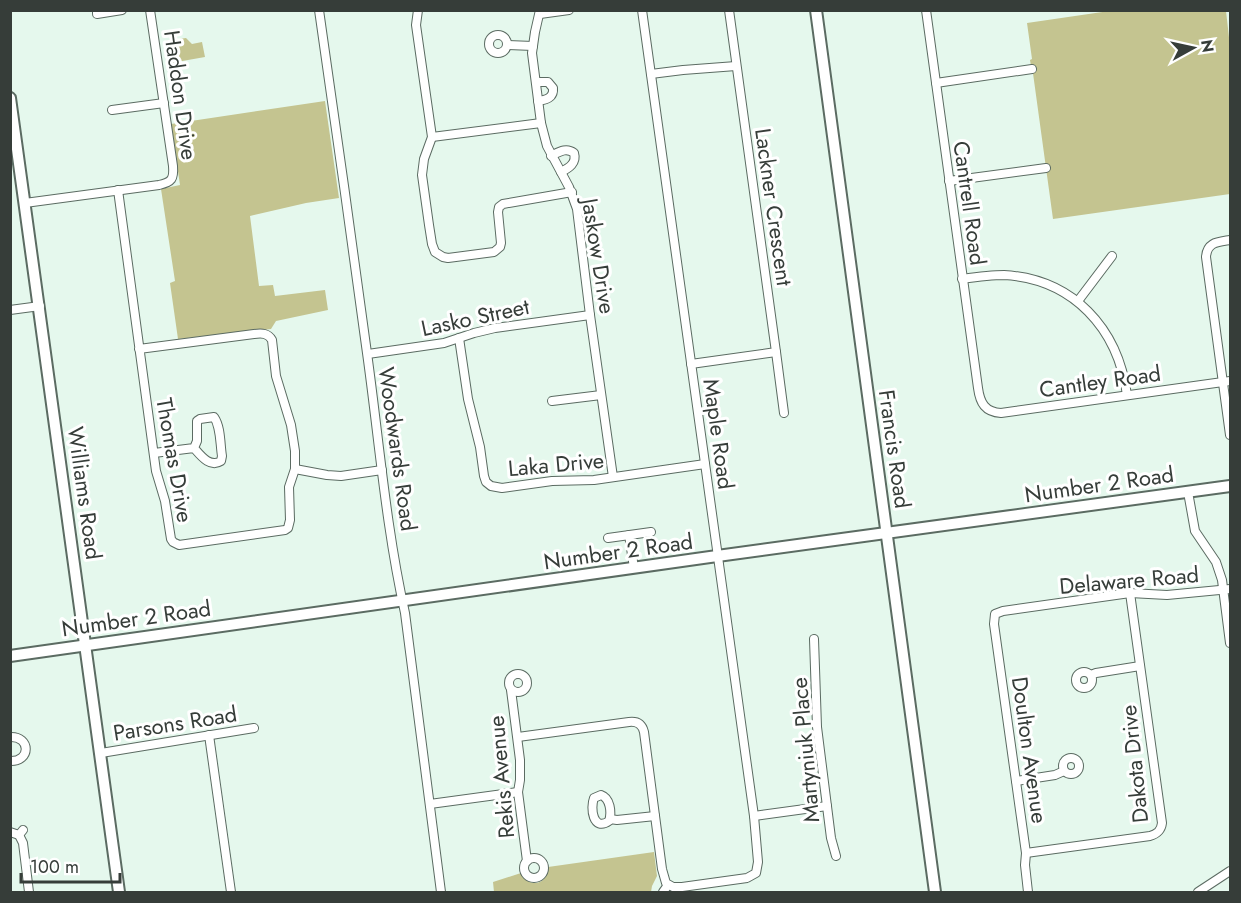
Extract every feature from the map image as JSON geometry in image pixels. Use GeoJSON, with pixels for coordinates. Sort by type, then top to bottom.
{"type":"FeatureCollection","features":[{"type":"Feature","properties":{"kind":"street"},"geometry":{"type":"LineString","coordinates":[[97,10],[97,14],[122,10]]}},
{"type":"Feature","properties":{"kind":"street","name":"Haddon Drive"},"geometry":{"type":"LineString","coordinates":[[25,203],[166,183],[171,180],[173,166],[150,10]]}},
{"type":"Feature","properties":{"kind":"street","name":"Woodwards Road"},"geometry":{"type":"LineString","coordinates":[[319,10],[368,354],[382,470],[406,624],[441,892]]}},
{"type":"Feature","properties":{"kind":"street"},"geometry":{"type":"LineString","coordinates":[[418,10],[416,25],[432,137],[424,159],[422,175],[435,252],[443,257],[457,257],[497,250],[502,239],[499,207],[503,204],[572,192]]}},
{"type":"Feature","properties":{"kind":"street"},"geometry":{"type":"LineString","coordinates":[[540,12],[569,10]]}},
{"type":"Feature","properties":{"kind":"street","name":"Maple Road"},"geometry":{"type":"LineString","coordinates":[[642,10],[754,816],[758,862],[756,873],[747,878],[682,887],[668,885]]}},
{"type":"Feature","properties":{"kind":"street","name":"Lackner Crescent"},"geometry":{"type":"LineString","coordinates":[[729,10],[784,413]]}},
{"type":"Feature","properties":{"kind":"street","name":"Francis Road"},"geometry":{"type":"LineString","coordinates":[[816,10],[935,892]]}},
{"type":"Feature","properties":{"kind":"street","name":"Cantrell Road"},"geometry":{"type":"LineString","coordinates":[[926,10],[980,401]]}},
{"type":"Feature","properties":{"kind":"street","name":"Jaskow Drive"},"geometry":{"type":"LineString","coordinates":[[540,12],[533,46],[541,123],[551,156],[572,192],[577,209],[613,477]]}},
{"type":"Feature","properties":{"kind":"street"},"geometry":{"type":"LineString","coordinates":[[507,45],[533,46]]}},
{"type":"Feature","properties":{"kind":"street"},"geometry":{"type":"LineString","coordinates":[[651,74],[736,66]]}},
{"type":"Feature","properties":{"kind":"street"},"geometry":{"type":"LineString","coordinates":[[936,83],[1032,69]]}},
{"type":"Feature","properties":{"kind":"street"},"geometry":{"type":"LineString","coordinates":[[536,82],[546,82],[553,88],[550,98],[538,101]]}},
{"type":"Feature","properties":{"kind":"street","name":"Williams Road"},"geometry":{"type":"LineString","coordinates":[[11,99],[13,135],[40,306],[119,892]]}},
{"type":"Feature","properties":{"kind":"street"},"geometry":{"type":"LineString","coordinates":[[112,110],[164,103]]}},
{"type":"Feature","properties":{"kind":"street"},"geometry":{"type":"LineString","coordinates":[[432,137],[541,123]]}},
{"type":"Feature","properties":{"kind":"street"},"geometry":{"type":"LineString","coordinates":[[551,156],[566,150],[574,153],[574,163],[561,172]]}},
{"type":"Feature","properties":{"kind":"street"},"geometry":{"type":"LineString","coordinates":[[949,181],[1046,168]]}},
{"type":"Feature","properties":{"kind":"street","name":"Thomas Drive"},"geometry":{"type":"LineString","coordinates":[[118,190],[156,471],[173,542],[179,544],[285,530],[290,520],[289,487],[295,469]]}},
{"type":"Feature","properties":{"kind":"street"},"geometry":{"type":"LineString","coordinates":[[1230,240],[1215,242],[1206,252],[1207,270],[1227,382],[1230,435]]}},
{"type":"Feature","properties":{"kind":"street"},"geometry":{"type":"LineString","coordinates":[[1078,301],[1112,256]]}},
{"type":"Feature","properties":{"kind":"street"},"geometry":{"type":"LineString","coordinates":[[962,279],[992,275],[1022,278],[1046,284],[1078,301],[1110,340],[1122,366],[1127,395]]}},
{"type":"Feature","properties":{"kind":"street"},"geometry":{"type":"LineString","coordinates":[[10,310],[40,306]]}},
{"type":"Feature","properties":{"kind":"street","name":"Lasko Street"},"geometry":{"type":"LineString","coordinates":[[368,354],[432,345],[495,328],[590,315]]}},
{"type":"Feature","properties":{"kind":"street"},"geometry":{"type":"LineString","coordinates":[[139,350],[265,334],[272,340],[276,376],[291,425],[295,469],[341,476],[382,470]]}},
{"type":"Feature","properties":{"kind":"street","name":"Laka Drive"},"geometry":{"type":"LineString","coordinates":[[459,338],[468,399],[484,476],[486,482],[491,486],[502,488],[552,481],[594,480],[705,464]]}},
{"type":"Feature","properties":{"kind":"street"},"geometry":{"type":"LineString","coordinates":[[691,364],[776,352]]}},
{"type":"Feature","properties":{"kind":"street","name":"Cantley Road"},"geometry":{"type":"LineString","coordinates":[[980,401],[990,411],[1001,413],[1227,382]]}},
{"type":"Feature","properties":{"kind":"street"},"geometry":{"type":"LineString","coordinates":[[552,400],[601,395]]}},
{"type":"Feature","properties":{"kind":"street"},"geometry":{"type":"LineString","coordinates":[[154,453],[194,448],[211,463],[217,464],[221,461],[222,456],[217,421],[214,417],[197,421],[197,441],[194,448]]}},
{"type":"Feature","properties":{"kind":"street","name":"Number 2 Road"},"geometry":{"type":"LineString","coordinates":[[10,656],[1230,486]]}},
{"type":"Feature","properties":{"kind":"street"},"geometry":{"type":"LineString","coordinates":[[1188,492],[1195,531],[1216,562],[1227,589],[1230,643]]}},
{"type":"Feature","properties":{"kind":"street"},"geometry":{"type":"LineString","coordinates":[[608,538],[651,532]]}},
{"type":"Feature","properties":{"kind":"street"},"geometry":{"type":"LineString","coordinates":[[629,535],[634,568]]}},
{"type":"Feature","properties":{"kind":"street","name":"Delaware Road"},"geometry":{"type":"LineString","coordinates":[[995,614],[1003,610],[1130,593],[1167,595],[1227,589]]}},
{"type":"Feature","properties":{"kind":"street","name":"Dakota Drive"},"geometry":{"type":"LineString","coordinates":[[1026,853],[1150,836],[1160,830],[1162,823],[1130,593]]}},
{"type":"Feature","properties":{"kind":"street","name":"Doulton Avenue"},"geometry":{"type":"LineString","coordinates":[[995,614],[994,624],[1026,853],[1028,892]]}},
{"type":"Feature","properties":{"kind":"street","name":"Martyniuk Place"},"geometry":{"type":"LineString","coordinates":[[814,639],[817,727],[831,838],[836,856]]}},
{"type":"Feature","properties":{"kind":"street"},"geometry":{"type":"LineString","coordinates":[[1091,675],[1140,666]]}},
{"type":"Feature","properties":{"kind":"street","name":"Rekis Avenue"},"geometry":{"type":"LineString","coordinates":[[511,690],[518,737],[520,768],[518,792],[527,861]]}},
{"type":"Feature","properties":{"kind":"street"},"geometry":{"type":"LineString","coordinates":[[518,737],[632,722],[643,723],[663,875],[668,885],[663,892]]}},
{"type":"Feature","properties":{"kind":"street","name":"Parsons Road"},"geometry":{"type":"LineString","coordinates":[[101,753],[254,728]]}},
{"type":"Feature","properties":{"kind":"street"},"geometry":{"type":"LineString","coordinates":[[209,735],[231,892]]}},
{"type":"Feature","properties":{"kind":"street"},"geometry":{"type":"LineString","coordinates":[[10,737],[20,738],[26,749],[20,760],[10,761]]}},
{"type":"Feature","properties":{"kind":"street"},"geometry":{"type":"LineString","coordinates":[[1016,781],[1056,775],[1064,771]]}},
{"type":"Feature","properties":{"kind":"street"},"geometry":{"type":"LineString","coordinates":[[430,804],[518,792]]}},
{"type":"Feature","properties":{"kind":"street"},"geometry":{"type":"LineString","coordinates":[[754,816],[827,806]]}},
{"type":"Feature","properties":{"kind":"street"},"geometry":{"type":"LineString","coordinates":[[610,819],[655,816]]}},
{"type":"Feature","properties":{"kind":"street"},"geometry":{"type":"LineString","coordinates":[[18,832],[22,843],[29,892]]}},
{"type":"Feature","properties":{"kind":"street"},"geometry":{"type":"LineString","coordinates":[[1198,892],[1230,871]]}},
{"type":"Feature","properties":{"kind":"green space"},"geometry":{"type":"Polygon","coordinates":[[[1116,10],[1226,11],[1230,46],[1230,194],[1053,219],[1030,60],[1032,59],[1027,23],[1116,10]]]}},
{"type":"Feature","properties":{"kind":"green space"},"geometry":{"type":"Polygon","coordinates":[[[186,38],[192,44],[202,42],[205,57],[171,63],[167,61],[165,41],[186,38]]]}},
{"type":"Feature","properties":{"kind":"green space"},"geometry":{"type":"Polygon","coordinates":[[[325,101],[339,198],[250,216],[259,286],[273,285],[275,296],[325,290],[328,310],[276,321],[271,329],[178,339],[170,283],[175,281],[161,189],[180,185],[171,124],[325,101]]]}},
{"type":"Feature","properties":{"kind":"green space"},"geometry":{"type":"Polygon","coordinates":[[[654,852],[657,876],[651,892],[494,892],[493,882],[521,873],[529,881],[538,883],[545,878],[548,867],[654,852]]]}}]}
